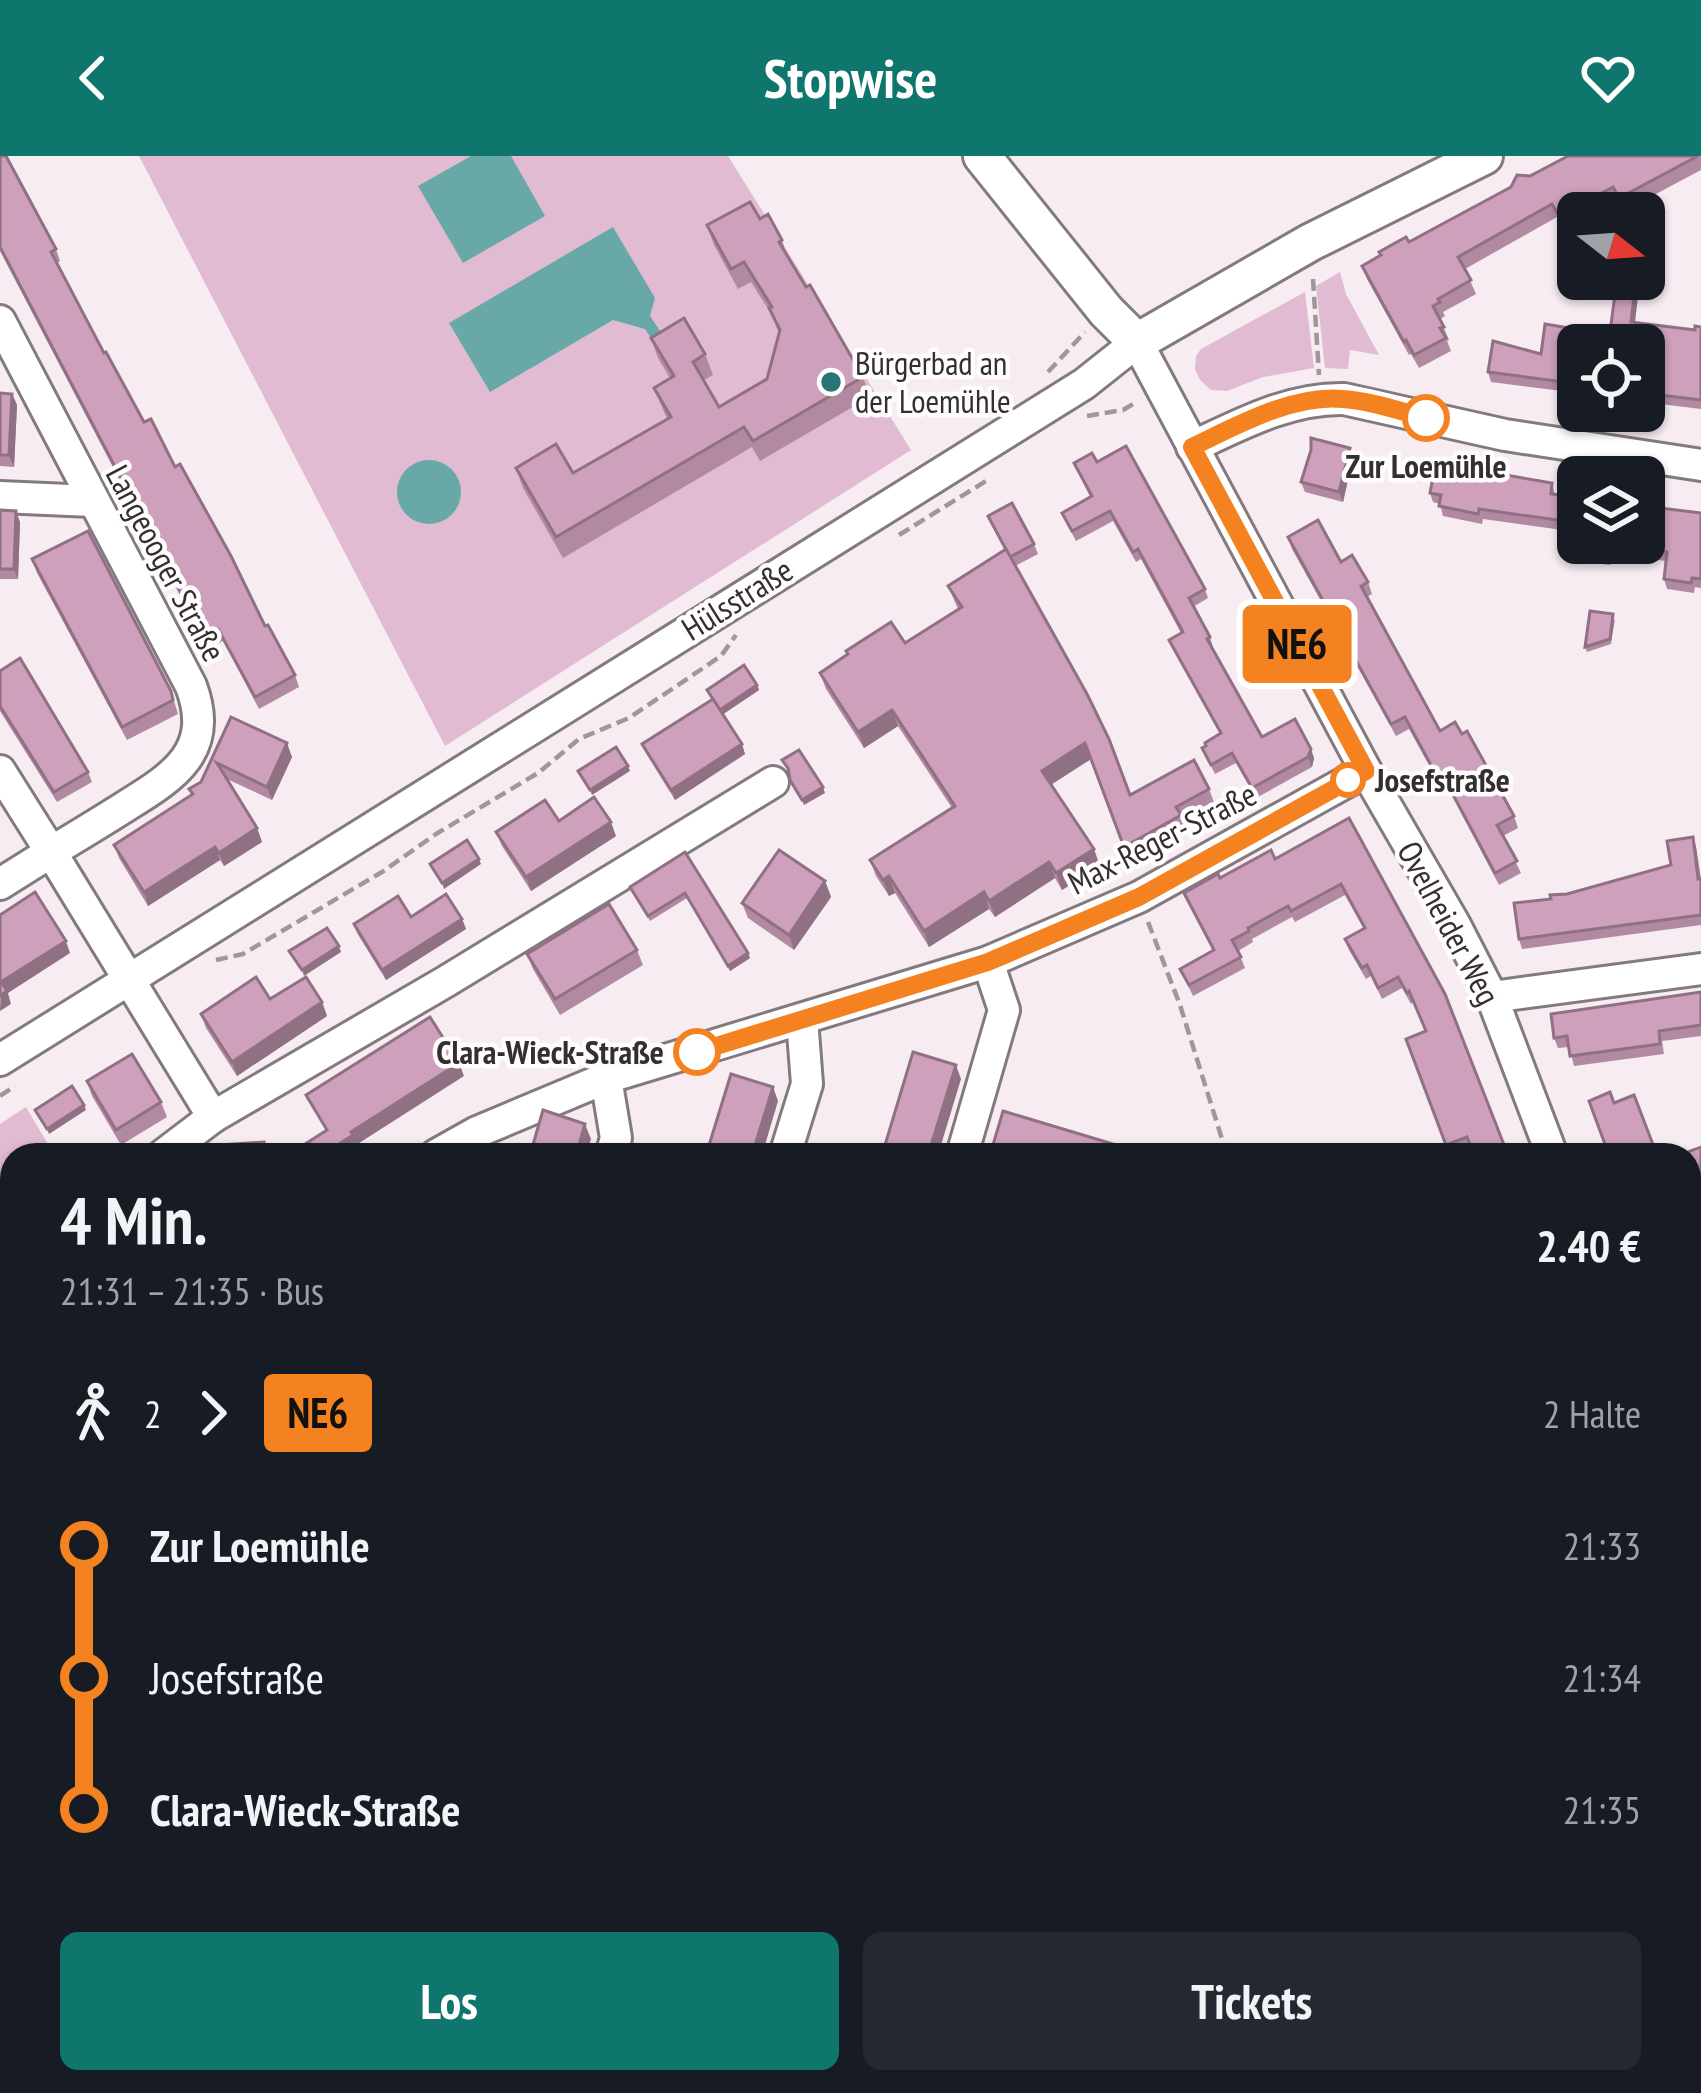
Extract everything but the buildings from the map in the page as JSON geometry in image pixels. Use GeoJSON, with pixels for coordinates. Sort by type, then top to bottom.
{"type":"FeatureCollection","features":[{"type":"Feature","properties":{"kind":"main road","name":"Ovelheider Weg"},"geometry":{"type":"LineString","coordinates":[[982,156],[1106,311],[1137,342]]}},
{"type":"Feature","properties":{"kind":"main road","name":"Hülsstraße"},"geometry":{"type":"LineString","coordinates":[[1137,342],[1311,242],[1484,156]]}},
{"type":"Feature","properties":{"kind":"street","name":"Langeooger Straße"},"geometry":{"type":"LineString","coordinates":[[0,321],[199,707],[199,736],[168,780],[0,884]]}},
{"type":"Feature","properties":{"kind":"street","name":"Ovelheider Weg"},"geometry":{"type":"LineString","coordinates":[[1137,342],[1492,998],[1547,1143]]}},
{"type":"Feature","properties":{"kind":"street","name":"Hülsstraße"},"geometry":{"type":"LineString","coordinates":[[10,1071],[129,978],[1066,396],[1137,342]]}},
{"type":"Feature","properties":{"kind":"street"},"geometry":{"type":"LineString","coordinates":[[1192,447],[1260,414],[1320,399],[1344,399],[1505,435],[1701,465]]}},
{"type":"Feature","properties":{"kind":"street"},"geometry":{"type":"LineString","coordinates":[[0,497],[92,501]]}},
{"type":"Feature","properties":{"kind":"street"},"geometry":{"type":"LineString","coordinates":[[0,771],[213,1117]]}},
{"type":"Feature","properties":{"kind":"street","name":"Max-Reger-Straße"},"geometry":{"type":"LineString","coordinates":[[457,1143],[606,1078],[988,962],[1139,897],[1366,771]]}},
{"type":"Feature","properties":{"kind":"street"},"geometry":{"type":"LineString","coordinates":[[179,1143],[213,1117],[773,782]]}},
{"type":"Feature","properties":{"kind":"street"},"geometry":{"type":"LineString","coordinates":[[965,1143],[1004,1010],[988,962]]}},
{"type":"Feature","properties":{"kind":"street"},"geometry":{"type":"LineString","coordinates":[[1492,998],[1701,969]]}},
{"type":"Feature","properties":{"kind":"street"},"geometry":{"type":"LineString","coordinates":[[789,1143],[807,1084],[802,1019]]}},
{"type":"Feature","properties":{"kind":"street"},"geometry":{"type":"LineString","coordinates":[[606,1078],[615,1143]]}},
{"type":"Feature","properties":{"kind":"path"},"geometry":{"type":"LineString","coordinates":[[1311,242],[1320,399]]}},
{"type":"Feature","properties":{"kind":"path"},"geometry":{"type":"LineString","coordinates":[[1087,416],[1123,410],[1161,388]]}},
{"type":"Feature","properties":{"kind":"path"},"geometry":{"type":"LineString","coordinates":[[891,539],[996,475]]}},
{"type":"Feature","properties":{"kind":"path"},"geometry":{"type":"LineString","coordinates":[[208,962],[244,954],[382,872],[538,772],[579,739],[628,718],[698,674],[722,656],[736,635]]}},
{"type":"Feature","properties":{"kind":"path"},"geometry":{"type":"LineString","coordinates":[[1139,897],[1180,1005],[1223,1143]]}},
{"type":"Feature","properties":{"kind":"path"},"geometry":{"type":"LineString","coordinates":[[0,1096],[10,1071]]}},
{"type":"Feature","properties":{"kind":"shaded area"},"geometry":{"type":"Polygon","coordinates":[[[139,156],[728,156],[911,450],[445,746],[139,156]]]}},
{"type":"Feature","properties":{"kind":"shaded area"},"geometry":{"type":"Polygon","coordinates":[[[1340,272],[1346,294],[1379,355],[1350,350],[1348,369],[1325,368],[1316,286],[1340,272]]]}},
{"type":"Feature","properties":{"kind":"shaded area"},"geometry":{"type":"Polygon","coordinates":[[[1305,292],[1314,368],[1263,377],[1227,391],[1211,390],[1200,380],[1195,369],[1201,349],[1305,292]]]}},
{"type":"Feature","properties":{"kind":"shaded area"},"geometry":{"type":"Polygon","coordinates":[[[26,1107],[47,1143],[0,1143],[0,1124],[26,1107]]]}},
{"type":"Feature","properties":{"kind":"water"},"geometry":{"type":"Polygon","coordinates":[[[471,156],[511,156],[545,216],[463,263],[418,186],[471,156]]]}},
{"type":"Feature","properties":{"kind":"water"},"geometry":{"type":"Polygon","coordinates":[[[613,227],[655,298],[650,316],[672,349],[662,355],[645,329],[613,320],[490,392],[449,323],[613,227]]]}},
{"type":"Feature","properties":{"kind":"water"},"geometry":{"type":"Polygon","coordinates":[[[429,460],[451,470],[461,492],[451,514],[429,524],[407,514],[397,492],[407,470],[429,460]]]}},
{"type":"Feature","properties":{"kind":"bus line","name":"NE6"},"geometry":{"type":"LineString","coordinates":[[697,1052],[988,962],[1139,897],[1366,771],[1192,447],[1260,414],[1320,399],[1344,399],[1426,418]]}},
{"type":"Feature","properties":{"kind":"place","name":"Bürgerbad an der Loemühle"},"geometry":{"type":"Point","coordinates":[831,382]}},
{"type":"Feature","properties":{"kind":"place","name":"Zur Loemühle"},"geometry":{"type":"Point","coordinates":[1426,418]}},
{"type":"Feature","properties":{"kind":"place","name":"Josefstraße"},"geometry":{"type":"Point","coordinates":[1348,780]}},
{"type":"Feature","properties":{"kind":"place","name":"Clara-Wieck-Straße"},"geometry":{"type":"Point","coordinates":[697,1052]}}]}
